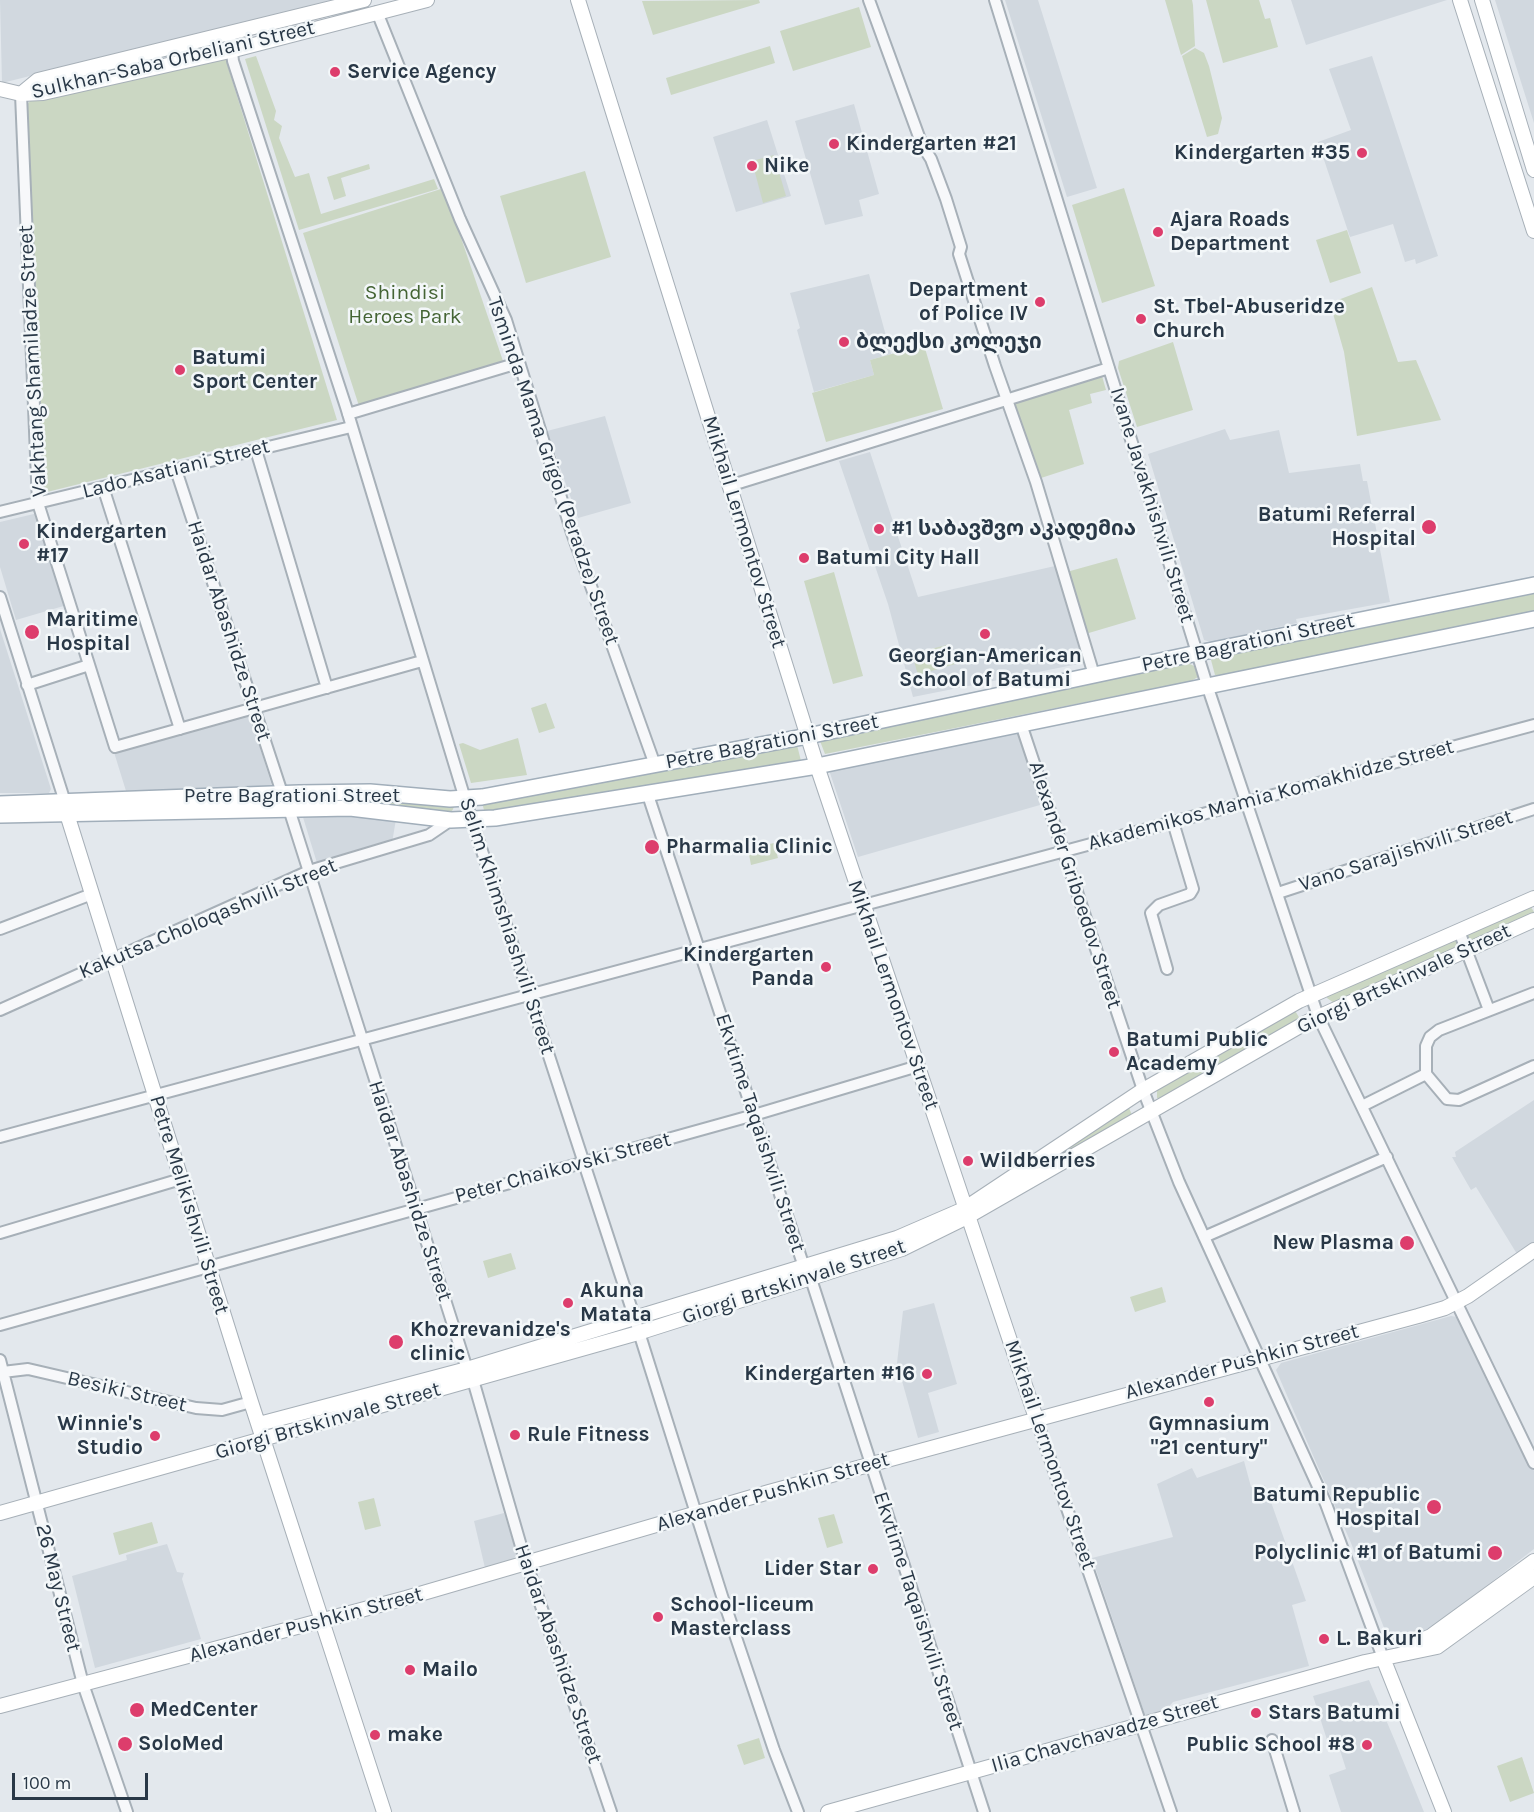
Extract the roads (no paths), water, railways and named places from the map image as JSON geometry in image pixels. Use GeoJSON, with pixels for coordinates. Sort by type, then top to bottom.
{"type":"FeatureCollection","features":[{"type":"Feature","properties":{"kind":"main road","name":"Petre Bagrationi Street"},"geometry":{"type":"LineString","coordinates":[[0,815],[66,808],[282,793],[370,792],[465,799],[808,736],[1198,653],[1534,585]]}},
{"type":"Feature","properties":{"kind":"main road","name":"Petre Bagrationi Street"},"geometry":{"type":"LineString","coordinates":[[0,804],[66,808],[350,808],[451,820],[473,820],[648,795],[817,766],[1534,619]]}},
{"type":"Feature","properties":{"kind":"street","name":"Sulkhan-Saba Orbeliani Street"},"geometry":{"type":"LineString","coordinates":[[21,94],[38,80],[230,35],[364,0]]}},
{"type":"Feature","properties":{"kind":"street","name":"Sulkhan-Saba Orbeliani Street"},"geometry":{"type":"LineString","coordinates":[[21,94],[43,93],[230,51],[427,0]]}},
{"type":"Feature","properties":{"kind":"street","name":"Mikhail Lermontov Street"},"geometry":{"type":"LineString","coordinates":[[578,0],[817,766],[966,1213],[1171,1812]]}},
{"type":"Feature","properties":{"kind":"street"},"geometry":{"type":"LineString","coordinates":[[869,0],[922,145],[931,159],[946,199],[961,246],[959,254],[1036,482],[1094,675]]}},
{"type":"Feature","properties":{"kind":"street","name":"Ivane Javakhishvili Street"},"geometry":{"type":"LineString","coordinates":[[995,0],[1207,685],[1318,1016],[1534,1463]]}},
{"type":"Feature","properties":{"kind":"street"},"geometry":{"type":"LineString","coordinates":[[1460,0],[1534,231]]}},
{"type":"Feature","properties":{"kind":"street"},"geometry":{"type":"LineString","coordinates":[[1482,0],[1534,170]]}},
{"type":"Feature","properties":{"kind":"street","name":"Tsminda Mama Grigol (Peradze) Street"},"geometry":{"type":"LineString","coordinates":[[377,12],[460,219],[506,320],[574,540],[656,765]]}},
{"type":"Feature","properties":{"kind":"street","name":"Selim Khimshiashvili Street"},"geometry":{"type":"LineString","coordinates":[[230,35],[230,51],[348,414],[465,799],[585,1163],[695,1512],[774,1750],[798,1812]]}},
{"type":"Feature","properties":{"kind":"street"},"geometry":{"type":"LineString","coordinates":[[0,89],[21,94]]}},
{"type":"Feature","properties":{"kind":"street","name":"Vakhtang Shamiladze Street"},"geometry":{"type":"LineString","coordinates":[[21,94],[38,503],[115,747],[180,729]]}},
{"type":"Feature","properties":{"kind":"street"},"geometry":{"type":"LineString","coordinates":[[348,414],[518,363]]}},
{"type":"Feature","properties":{"kind":"street"},"geometry":{"type":"LineString","coordinates":[[729,486],[1109,368]]}},
{"type":"Feature","properties":{"kind":"street","name":"Lado Asatiani Street"},"geometry":{"type":"LineString","coordinates":[[0,512],[351,427]]}},
{"type":"Feature","properties":{"kind":"street"},"geometry":{"type":"LineString","coordinates":[[256,450],[327,688]]}},
{"type":"Feature","properties":{"kind":"street","name":"Haidar Abashidze Street"},"geometry":{"type":"LineString","coordinates":[[176,470],[282,793]]}},
{"type":"Feature","properties":{"kind":"street"},"geometry":{"type":"LineString","coordinates":[[103,487],[180,729],[422,661]]}},
{"type":"Feature","properties":{"kind":"street","name":"Petre Melikishvili Street"},"geometry":{"type":"LineString","coordinates":[[0,597],[251,1402],[324,1621],[384,1812]]}},
{"type":"Feature","properties":{"kind":"street"},"geometry":{"type":"LineString","coordinates":[[27,685],[89,665]]}},
{"type":"Feature","properties":{"kind":"street","name":"Alexander Griboedov Street"},"geometry":{"type":"LineString","coordinates":[[1021,724],[1151,1112],[1258,1359],[1326,1504],[1383,1658],[1444,1812]]}},
{"type":"Feature","properties":{"kind":"street","name":"Akademikos Mamia Komakhidze Street"},"geometry":{"type":"LineString","coordinates":[[0,1137],[1534,725]]}},
{"type":"Feature","properties":{"kind":"street","name":"Ekvtime Taqaishvili Street"},"geometry":{"type":"LineString","coordinates":[[648,795],[984,1812]]}},
{"type":"Feature","properties":{"kind":"street","name":"Haidar Abashidze Street"},"geometry":{"type":"LineString","coordinates":[[289,808],[470,1375],[526,1563],[611,1812]]}},
{"type":"Feature","properties":{"kind":"street","name":"Vano Sarajishvili Street"},"geometry":{"type":"LineString","coordinates":[[1278,894],[1534,809]]}},
{"type":"Feature","properties":{"kind":"street","name":"Kakutsa Choloqashvili Street"},"geometry":{"type":"LineString","coordinates":[[0,1010],[309,871],[429,835],[451,820]]}},
{"type":"Feature","properties":{"kind":"street"},"geometry":{"type":"LineString","coordinates":[[1167,969],[1151,913],[1159,905],[1190,894],[1192,889],[1192,881],[1173,822]]}},
{"type":"Feature","properties":{"kind":"street"},"geometry":{"type":"LineString","coordinates":[[0,929],[92,894]]}},
{"type":"Feature","properties":{"kind":"street","name":"Giorgi Brtskinvale Street"},"geometry":{"type":"LineString","coordinates":[[966,1213],[1143,1090],[1311,996],[1534,898]]}},
{"type":"Feature","properties":{"kind":"street","name":"Giorgi Brtskinvale Street"},"geometry":{"type":"LineString","coordinates":[[259,1424],[638,1333],[966,1213],[1151,1112],[1318,1016],[1467,952],[1534,920]]}},
{"type":"Feature","properties":{"kind":"street"},"geometry":{"type":"LineString","coordinates":[[1459,931],[1489,1010]]}},
{"type":"Feature","properties":{"kind":"street"},"geometry":{"type":"LineString","coordinates":[[1534,993],[1439,1030],[1430,1037],[1426,1046],[1426,1074],[1447,1099],[1459,1100],[1534,1066]]}},
{"type":"Feature","properties":{"kind":"street","name":"Peter Chaikovski Street"},"geometry":{"type":"LineString","coordinates":[[0,1325],[415,1208],[585,1163],[918,1066]]}},
{"type":"Feature","properties":{"kind":"street"},"geometry":{"type":"LineString","coordinates":[[1362,1106],[1426,1074]]}},
{"type":"Feature","properties":{"kind":"street"},"geometry":{"type":"LineString","coordinates":[[1204,1237],[1387,1157]]}},
{"type":"Feature","properties":{"kind":"street"},"geometry":{"type":"LineString","coordinates":[[0,1233],[181,1179]]}},
{"type":"Feature","properties":{"kind":"street","name":"Alexander Pushkin Street"},"geometry":{"type":"LineString","coordinates":[[0,1706],[324,1621],[695,1512],[1418,1316],[1456,1302],[1532,1255]]}},
{"type":"Feature","properties":{"kind":"street","name":"Giorgi Brtskinvale Street"},"geometry":{"type":"LineString","coordinates":[[0,1513],[264,1439],[470,1375],[634,1319],[807,1273]]}},
{"type":"Feature","properties":{"kind":"street","name":"26 May Street"},"geometry":{"type":"LineString","coordinates":[[0,1360],[3,1380],[83,1684],[127,1812]]}},
{"type":"Feature","properties":{"kind":"street","name":"Besiki Street"},"geometry":{"type":"LineString","coordinates":[[3,1380],[28,1369],[195,1408],[222,1410],[251,1402]]}},
{"type":"Feature","properties":{"kind":"street"},"geometry":{"type":"LineString","coordinates":[[1405,1652],[1412,1644],[1431,1636],[1534,1561]]}},
{"type":"Feature","properties":{"kind":"street"},"geometry":{"type":"LineString","coordinates":[[1405,1652],[1417,1653],[1437,1647],[1534,1577]]}},
{"type":"Feature","properties":{"kind":"street","name":"Ilia Chavchavadze Street"},"geometry":{"type":"LineString","coordinates":[[828,1812],[1405,1652]]}},
{"type":"Feature","properties":{"kind":"street"},"geometry":{"type":"LineString","coordinates":[[1272,1740],[1294,1812]]}},
{"type":"Feature","properties":{"kind":"place","name":"Service Agency"},"geometry":{"type":"Point","coordinates":[335,72]}},
{"type":"Feature","properties":{"kind":"place","name":"Kindergarten #21"},"geometry":{"type":"Point","coordinates":[834,144]}},
{"type":"Feature","properties":{"kind":"place","name":"Kindergarten #35"},"geometry":{"type":"Point","coordinates":[1362,153]}},
{"type":"Feature","properties":{"kind":"place","name":"Nike"},"geometry":{"type":"Point","coordinates":[752,166]}},
{"type":"Feature","properties":{"kind":"place","name":"Ajara Roads Department"},"geometry":{"type":"Point","coordinates":[1158,232]}},
{"type":"Feature","properties":{"kind":"place","name":"Department of Police IV"},"geometry":{"type":"Point","coordinates":[1040,302]}},
{"type":"Feature","properties":{"kind":"place","name":"St. Tbel-Abuseridze Church"},"geometry":{"type":"Point","coordinates":[1141,319]}},
{"type":"Feature","properties":{"kind":"place","name":"ბლექსი კოლეჯი"},"geometry":{"type":"Point","coordinates":[844,342]}},
{"type":"Feature","properties":{"kind":"place","name":"Batumi Sport Center"},"geometry":{"type":"Point","coordinates":[180,370]}},
{"type":"Feature","properties":{"kind":"place","name":"Batumi Referral Hospital"},"geometry":{"type":"Point","coordinates":[1429,527]}},
{"type":"Feature","properties":{"kind":"place","name":"#1 საბავშვო აკადემია"},"geometry":{"type":"Point","coordinates":[879,529]}},
{"type":"Feature","properties":{"kind":"place","name":"Kindergarten #17"},"geometry":{"type":"Point","coordinates":[24,544]}},
{"type":"Feature","properties":{"kind":"place","name":"Batumi City Hall"},"geometry":{"type":"Point","coordinates":[804,558]}},
{"type":"Feature","properties":{"kind":"place","name":"Maritime Hospital"},"geometry":{"type":"Point","coordinates":[32,632]}},
{"type":"Feature","properties":{"kind":"place","name":"Georgian-American School of Batumi"},"geometry":{"type":"Point","coordinates":[985,634]}},
{"type":"Feature","properties":{"kind":"place","name":"Pharmalia Clinic"},"geometry":{"type":"Point","coordinates":[652,847]}},
{"type":"Feature","properties":{"kind":"place","name":"Kindergarten Panda"},"geometry":{"type":"Point","coordinates":[826,967]}},
{"type":"Feature","properties":{"kind":"place","name":"Batumi Public Academy"},"geometry":{"type":"Point","coordinates":[1114,1052]}},
{"type":"Feature","properties":{"kind":"place","name":"Wildberries"},"geometry":{"type":"Point","coordinates":[968,1161]}},
{"type":"Feature","properties":{"kind":"place","name":"New Plasma"},"geometry":{"type":"Point","coordinates":[1407,1243]}},
{"type":"Feature","properties":{"kind":"place","name":"Akuna Matata"},"geometry":{"type":"Point","coordinates":[568,1303]}},
{"type":"Feature","properties":{"kind":"place","name":"Khozrevanidze's clinic"},"geometry":{"type":"Point","coordinates":[396,1342]}},
{"type":"Feature","properties":{"kind":"place","name":"Kindergarten #16"},"geometry":{"type":"Point","coordinates":[927,1374]}},
{"type":"Feature","properties":{"kind":"place","name":"Gymnasium \"21 century\""},"geometry":{"type":"Point","coordinates":[1209,1402]}},
{"type":"Feature","properties":{"kind":"place","name":"Rule Fitness"},"geometry":{"type":"Point","coordinates":[515,1435]}},
{"type":"Feature","properties":{"kind":"place","name":"Winnie's Studio"},"geometry":{"type":"Point","coordinates":[155,1436]}},
{"type":"Feature","properties":{"kind":"place","name":"Batumi Republic Hospital"},"geometry":{"type":"Point","coordinates":[1434,1507]}},
{"type":"Feature","properties":{"kind":"place","name":"Polyclinic #1 of Batumi"},"geometry":{"type":"Point","coordinates":[1495,1553]}},
{"type":"Feature","properties":{"kind":"place","name":"Lider Star"},"geometry":{"type":"Point","coordinates":[873,1569]}},
{"type":"Feature","properties":{"kind":"place","name":"School-liceum Masterclass"},"geometry":{"type":"Point","coordinates":[658,1617]}},
{"type":"Feature","properties":{"kind":"place","name":"L. Bakuri"},"geometry":{"type":"Point","coordinates":[1324,1639]}},
{"type":"Feature","properties":{"kind":"place","name":"Mailo"},"geometry":{"type":"Point","coordinates":[410,1670]}},
{"type":"Feature","properties":{"kind":"place","name":"MedCenter"},"geometry":{"type":"Point","coordinates":[137,1710]}},
{"type":"Feature","properties":{"kind":"place","name":"Stars Batumi"},"geometry":{"type":"Point","coordinates":[1256,1713]}},
{"type":"Feature","properties":{"kind":"place","name":"make"},"geometry":{"type":"Point","coordinates":[375,1735]}},
{"type":"Feature","properties":{"kind":"place","name":"SoloMed"},"geometry":{"type":"Point","coordinates":[125,1744]}},
{"type":"Feature","properties":{"kind":"place","name":"Public School #8"},"geometry":{"type":"Point","coordinates":[1367,1745]}},
{"type":"Feature","properties":{"kind":"park label","name":"Shindisi Heroes Park"},"geometry":{"type":"Point","coordinates":[405,305]}}]}
